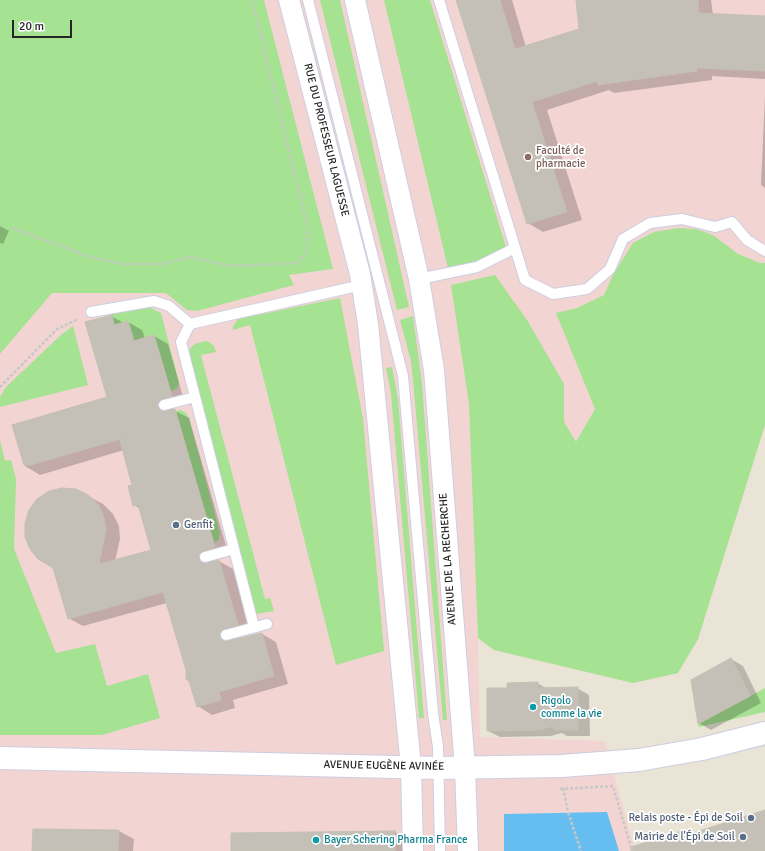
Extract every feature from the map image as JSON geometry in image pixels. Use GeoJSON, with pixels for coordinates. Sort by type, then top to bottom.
{"type":"FeatureCollection","features":[{"type":"Feature","properties":{"kind":"street","name":"RUE DU PROFESSEUR LAGUESSE"},"geometry":{"type":"LineString","coordinates":[[289,0],[362,283]]}},
{"type":"Feature","properties":{"kind":"street"},"geometry":{"type":"LineString","coordinates":[[355,0],[418,274]]}},
{"type":"Feature","properties":{"kind":"street","name":"AVENUE DE LA RECHERCHE"},"geometry":{"type":"LineString","coordinates":[[418,274],[437,401],[465,768],[468,851]]}},
{"type":"Feature","properties":{"kind":"street"},"geometry":{"type":"LineString","coordinates":[[362,283],[368,324],[411,767],[413,851]]}},
{"type":"Feature","properties":{"kind":"street","name":"AVENUE EUGÈNE AVINÉE"},"geometry":{"type":"LineString","coordinates":[[0,758],[439,768],[562,766],[639,760],[702,749],[765,733]]}},
{"type":"Feature","properties":{"kind":"lane"},"geometry":{"type":"LineString","coordinates":[[308,0],[403,376],[439,768],[440,851]]}},
{"type":"Feature","properties":{"kind":"lane"},"geometry":{"type":"LineString","coordinates":[[439,0],[525,280],[553,294],[587,289],[610,269],[624,240],[650,223],[682,219],[715,227],[732,222],[747,240],[765,251]]}},
{"type":"Feature","properties":{"kind":"lane"},"geometry":{"type":"LineString","coordinates":[[418,274],[477,267],[515,248]]}},
{"type":"Feature","properties":{"kind":"lane"},"geometry":{"type":"LineString","coordinates":[[190,324],[362,283]]}},
{"type":"Feature","properties":{"kind":"lane"},"geometry":{"type":"LineString","coordinates":[[91,312],[154,301],[169,306],[190,324]]}},
{"type":"Feature","properties":{"kind":"lane"},"geometry":{"type":"LineString","coordinates":[[190,324],[181,342],[254,627]]}},
{"type":"Feature","properties":{"kind":"lane"},"geometry":{"type":"LineString","coordinates":[[164,405],[195,397]]}},
{"type":"Feature","properties":{"kind":"lane"},"geometry":{"type":"LineString","coordinates":[[205,557],[234,549]]}},
{"type":"Feature","properties":{"kind":"lane"},"geometry":{"type":"LineString","coordinates":[[226,635],[267,624]]}},
{"type":"Feature","properties":{"kind":"path"},"geometry":{"type":"LineString","coordinates":[[12,228],[93,258],[122,264],[162,264],[191,257],[230,266],[298,263],[307,250],[308,228],[252,0]]}},
{"type":"Feature","properties":{"kind":"path"},"geometry":{"type":"LineString","coordinates":[[0,387],[57,329],[91,312]]}},
{"type":"Feature","properties":{"kind":"path"},"geometry":{"type":"LineString","coordinates":[[562,766],[563,789],[568,812],[581,851]]}},
{"type":"Feature","properties":{"kind":"path"},"geometry":{"type":"LineString","coordinates":[[555,789],[613,786],[632,851]]}},
{"type":"Feature","properties":{"kind":"shaded area"},"geometry":{"type":"Polygon","coordinates":[[[0,0],[765,0],[765,425],[698,639],[678,673],[633,683],[494,650],[478,639],[480,737],[605,741],[635,851],[0,851],[0,0]]]}},
{"type":"Feature","properties":{"kind":"green space"},"geometry":{"type":"Polygon","coordinates":[[[0,0],[264,0],[333,269],[289,275],[294,285],[197,311],[187,310],[166,293],[52,293],[0,354],[0,0]]]}},
{"type":"Feature","properties":{"kind":"green space"},"geometry":{"type":"Polygon","coordinates":[[[320,0],[340,0],[409,307],[397,310],[320,0]]]}},
{"type":"Feature","properties":{"kind":"green space"},"geometry":{"type":"Polygon","coordinates":[[[384,0],[430,0],[506,247],[476,263],[448,268],[384,0]]]}},
{"type":"Feature","properties":{"kind":"green space"},"geometry":{"type":"Polygon","coordinates":[[[678,228],[696,229],[713,235],[738,254],[760,263],[765,263],[765,425],[698,639],[678,673],[633,683],[494,650],[478,638],[469,404],[451,285],[495,275],[527,320],[564,384],[564,422],[576,442],[595,409],[556,313],[577,308],[604,295],[613,275],[633,243],[654,232],[678,228]]]}},
{"type":"Feature","properties":{"kind":"green space"},"geometry":{"type":"Polygon","coordinates":[[[340,298],[363,419],[384,651],[336,665],[250,325],[233,330],[233,326],[238,319],[340,298]]]}},
{"type":"Feature","properties":{"kind":"green space"},"geometry":{"type":"Polygon","coordinates":[[[149,307],[161,313],[179,382],[177,388],[170,392],[154,335],[134,341],[128,321],[114,325],[111,314],[149,307]]]}},
{"type":"Feature","properties":{"kind":"green space"},"geometry":{"type":"Polygon","coordinates":[[[413,316],[422,383],[447,720],[443,720],[411,361],[400,320],[413,316]]]}},
{"type":"Feature","properties":{"kind":"green space"},"geometry":{"type":"Polygon","coordinates":[[[73,326],[88,385],[0,407],[0,397],[6,387],[62,334],[73,326]]]}},
{"type":"Feature","properties":{"kind":"green space"},"geometry":{"type":"Polygon","coordinates":[[[205,341],[214,346],[216,352],[201,355],[265,599],[270,598],[274,611],[256,614],[253,609],[188,355],[190,348],[195,344],[205,341]]]}},
{"type":"Feature","properties":{"kind":"green space"},"geometry":{"type":"Polygon","coordinates":[[[392,367],[398,399],[424,718],[419,718],[391,393],[386,368],[392,367]]]}},
{"type":"Feature","properties":{"kind":"green space"},"geometry":{"type":"Polygon","coordinates":[[[181,410],[186,413],[189,418],[220,533],[219,539],[214,544],[198,487],[178,493],[172,474],[192,468],[176,411],[181,410]]]}},
{"type":"Feature","properties":{"kind":"green space"},"geometry":{"type":"Polygon","coordinates":[[[0,440],[5,461],[11,460],[16,479],[14,549],[56,653],[95,644],[107,686],[148,674],[160,718],[102,735],[0,735],[0,440]]]}},
{"type":"Feature","properties":{"kind":"green space"},"geometry":{"type":"Polygon","coordinates":[[[765,688],[765,712],[699,727],[698,724],[765,688]]]}},
{"type":"Feature","properties":{"kind":"water"},"geometry":{"type":"Polygon","coordinates":[[[607,812],[619,851],[504,851],[504,814],[607,812]]]}},
{"type":"Feature","properties":{"kind":"building","name":"Faculté de pharmacie"},"geometry":{"type":"Polygon","coordinates":[[[456,0],[500,0],[515,49],[579,29],[576,0],[698,0],[699,13],[765,16],[765,71],[697,68],[697,71],[598,85],[597,81],[532,102],[567,212],[527,224],[456,0]]]}},
{"type":"Feature","properties":{"kind":"building","name":"Genfit"},"geometry":{"type":"Polygon","coordinates":[[[112,315],[114,325],[128,321],[134,341],[154,335],[172,396],[160,400],[158,407],[163,411],[175,409],[215,547],[201,552],[199,559],[204,563],[219,560],[238,625],[222,630],[220,637],[222,640],[227,641],[262,633],[274,676],[219,692],[221,700],[197,707],[189,681],[186,679],[186,670],[163,592],[68,619],[53,568],[38,559],[30,549],[25,537],[25,523],[29,510],[37,499],[49,491],[62,488],[76,489],[88,495],[98,504],[104,517],[106,530],[99,564],[151,550],[138,505],[133,506],[128,486],[132,485],[120,441],[124,438],[31,465],[24,465],[12,425],[107,397],[85,322],[112,315]]]}},
{"type":"Feature","properties":{"kind":"building"},"geometry":{"type":"Polygon","coordinates":[[[731,658],[750,696],[698,724],[691,680],[731,658]]]}},
{"type":"Feature","properties":{"kind":"building","name":"Rigolo comme la vie"},"geometry":{"type":"Polygon","coordinates":[[[538,682],[537,688],[578,687],[578,730],[555,730],[553,726],[539,730],[487,731],[487,688],[507,688],[507,683],[538,682]]]}},
{"type":"Feature","properties":{"kind":"building"},"geometry":{"type":"Polygon","coordinates":[[[765,810],[765,851],[631,851],[631,847],[688,829],[690,834],[765,810]]]}},
{"type":"Feature","properties":{"kind":"building"},"geometry":{"type":"Polygon","coordinates":[[[33,829],[119,830],[118,851],[32,851],[33,829]]]}},
{"type":"Feature","properties":{"kind":"building","name":"Bayer Schering Pharma France"},"geometry":{"type":"Polygon","coordinates":[[[395,831],[395,851],[231,851],[231,833],[395,831]]]}},
{"type":"Feature","properties":{"kind":"place","name":"Faculté de pharmacie"},"geometry":{"type":"Point","coordinates":[528,157]}},
{"type":"Feature","properties":{"kind":"place","name":"Genfit"},"geometry":{"type":"Point","coordinates":[176,525]}},
{"type":"Feature","properties":{"kind":"place","name":"Rigolo comme la vie"},"geometry":{"type":"Point","coordinates":[533,707]}},
{"type":"Feature","properties":{"kind":"place","name":"Relais poste - Épi de Soil"},"geometry":{"type":"Point","coordinates":[751,818]}},
{"type":"Feature","properties":{"kind":"place","name":"Mairie de l'Épi de Soil"},"geometry":{"type":"Point","coordinates":[743,837]}},
{"type":"Feature","properties":{"kind":"place","name":"Bayer Schering Pharma France"},"geometry":{"type":"Point","coordinates":[316,840]}}]}
